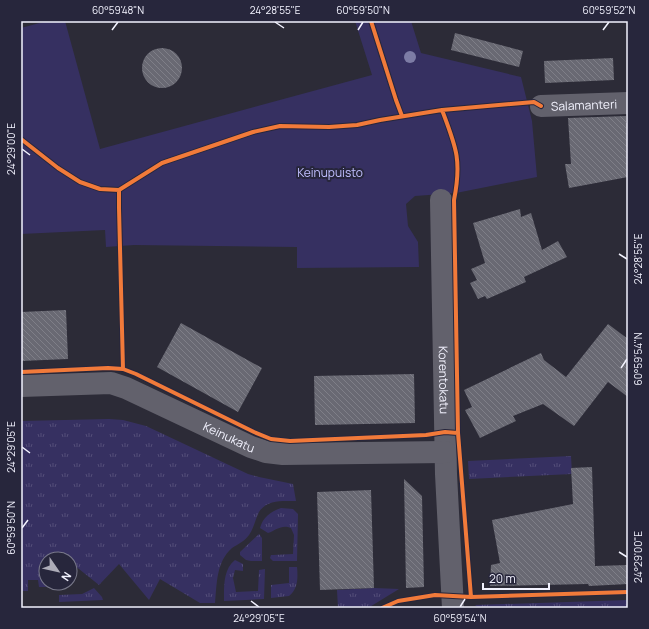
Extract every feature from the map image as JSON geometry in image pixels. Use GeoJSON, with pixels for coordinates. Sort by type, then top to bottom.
{"type":"FeatureCollection","features":[{"type":"Feature","properties":{"kind":"street","name":"Salamanteri"},"geometry":{"type":"LineString","coordinates":[[541,106],[628,103]]}},
{"type":"Feature","properties":{"kind":"street","name":"Korentokatu"},"geometry":{"type":"LineString","coordinates":[[441,200],[445,452],[453,608]]}},
{"type":"Feature","properties":{"kind":"street","name":"Keinukatu"},"geometry":{"type":"LineString","coordinates":[[21,386],[111,383],[126,388],[250,447],[266,452],[289,454],[445,452]]}},
{"type":"Feature","properties":{"kind":"green space","name":"Keinupuisto"},"geometry":{"type":"Polygon","coordinates":[[[47,21],[65,21],[100,149],[372,75],[355,21],[411,21],[421,53],[521,77],[532,121],[537,177],[456,193],[415,196],[406,204],[408,226],[418,242],[419,267],[297,268],[297,247],[134,245],[106,247],[105,230],[21,234],[21,28],[47,21]]]}},
{"type":"Feature","properties":{"kind":"green space"},"geometry":{"type":"Polygon","coordinates":[[[109,419],[123,420],[146,426],[248,474],[293,484],[296,501],[271,503],[262,508],[252,530],[247,537],[232,548],[223,560],[218,574],[215,603],[200,603],[160,579],[149,600],[119,564],[99,585],[78,568],[78,551],[38,551],[38,580],[28,580],[28,591],[21,591],[21,421],[109,419]]]}},
{"type":"Feature","properties":{"kind":"green space"},"geometry":{"type":"Polygon","coordinates":[[[571,456],[572,474],[469,479],[468,461],[571,456]]]}},
{"type":"Feature","properties":{"kind":"green space"},"geometry":{"type":"Polygon","coordinates":[[[281,508],[293,509],[298,514],[297,561],[273,561],[270,558],[271,555],[293,554],[294,535],[291,528],[282,527],[268,533],[260,528],[268,515],[281,508]]]}},
{"type":"Feature","properties":{"kind":"green space"},"geometry":{"type":"Polygon","coordinates":[[[259,534],[262,538],[262,561],[246,560],[240,555],[240,552],[259,534]]]}},
{"type":"Feature","properties":{"kind":"green space"},"geometry":{"type":"Polygon","coordinates":[[[235,560],[243,564],[243,571],[235,570],[233,578],[236,592],[258,591],[259,570],[265,569],[264,599],[224,601],[226,574],[228,568],[235,560]]]}},
{"type":"Feature","properties":{"kind":"green space"},"geometry":{"type":"Polygon","coordinates":[[[289,567],[297,567],[296,587],[289,596],[271,598],[271,585],[289,583],[289,567]]]}},
{"type":"Feature","properties":{"kind":"green space"},"geometry":{"type":"Polygon","coordinates":[[[94,588],[103,600],[59,602],[59,595],[82,594],[94,588]]]}},
{"type":"Feature","properties":{"kind":"green space"},"geometry":{"type":"Polygon","coordinates":[[[374,588],[399,589],[368,608],[338,608],[337,590],[374,588]]]}},
{"type":"Feature","properties":{"kind":"green space"},"geometry":{"type":"Polygon","coordinates":[[[628,600],[628,608],[479,608],[475,605],[628,600]]]}},
{"type":"Feature","properties":{"kind":"building"},"geometry":{"type":"Polygon","coordinates":[[[455,33],[523,51],[519,67],[451,50],[455,33]]]}},
{"type":"Feature","properties":{"kind":"building"},"geometry":{"type":"Polygon","coordinates":[[[162,48],[176,54],[182,68],[176,82],[162,88],[148,82],[142,68],[148,54],[162,48]]]}},
{"type":"Feature","properties":{"kind":"building"},"geometry":{"type":"Polygon","coordinates":[[[613,58],[614,80],[545,83],[544,61],[613,58]]]}},
{"type":"Feature","properties":{"kind":"building"},"geometry":{"type":"Polygon","coordinates":[[[626,116],[626,123],[628,123],[628,177],[569,188],[565,164],[571,164],[568,118],[626,116]]]}},
{"type":"Feature","properties":{"kind":"building"},"geometry":{"type":"Polygon","coordinates":[[[520,209],[521,217],[531,213],[542,250],[558,241],[567,257],[524,277],[526,282],[487,299],[485,296],[478,299],[470,283],[477,280],[471,269],[485,263],[473,223],[520,209]]]}},
{"type":"Feature","properties":{"kind":"building"},"geometry":{"type":"Polygon","coordinates":[[[66,310],[68,359],[21,361],[21,312],[66,310]]]}},
{"type":"Feature","properties":{"kind":"building"},"geometry":{"type":"Polygon","coordinates":[[[181,323],[262,368],[238,412],[157,367],[181,323]]]}},
{"type":"Feature","properties":{"kind":"building"},"geometry":{"type":"Polygon","coordinates":[[[608,324],[628,339],[628,397],[608,382],[574,426],[543,404],[513,416],[516,421],[480,438],[465,410],[472,407],[464,390],[541,353],[544,360],[566,377],[608,324]]]}},
{"type":"Feature","properties":{"kind":"building"},"geometry":{"type":"Polygon","coordinates":[[[414,374],[415,423],[315,425],[314,376],[414,374]]]}},
{"type":"Feature","properties":{"kind":"building"},"geometry":{"type":"Polygon","coordinates":[[[592,467],[595,566],[628,565],[628,584],[589,586],[588,584],[490,586],[491,565],[500,563],[492,520],[573,504],[571,468],[592,467]]]}},
{"type":"Feature","properties":{"kind":"building"},"geometry":{"type":"Polygon","coordinates":[[[404,479],[422,496],[424,587],[406,588],[404,479]]]}},
{"type":"Feature","properties":{"kind":"building"},"geometry":{"type":"Polygon","coordinates":[[[371,490],[374,588],[320,590],[317,492],[371,490]]]}},
{"type":"Feature","properties":{"kind":"cycle path"},"geometry":{"type":"LineString","coordinates":[[371,21],[402,116]]}},
{"type":"Feature","properties":{"kind":"cycle path"},"geometry":{"type":"LineString","coordinates":[[21,139],[58,168],[80,182],[100,189],[119,190],[162,163],[253,132],[280,126],[329,127],[357,125],[442,110],[534,102],[541,106]]}},
{"type":"Feature","properties":{"kind":"cycle path"},"geometry":{"type":"LineString","coordinates":[[442,110],[454,144],[457,164],[454,200],[458,433]]}},
{"type":"Feature","properties":{"kind":"cycle path"},"geometry":{"type":"LineString","coordinates":[[119,190],[123,369]]}},
{"type":"Feature","properties":{"kind":"cycle path"},"geometry":{"type":"LineString","coordinates":[[21,372],[108,368],[123,369],[271,439],[290,441],[426,435],[445,432],[458,433],[471,597]]}},
{"type":"Feature","properties":{"kind":"cycle path"},"geometry":{"type":"LineString","coordinates":[[382,608],[398,601],[435,595],[471,597],[628,592]]}}]}
